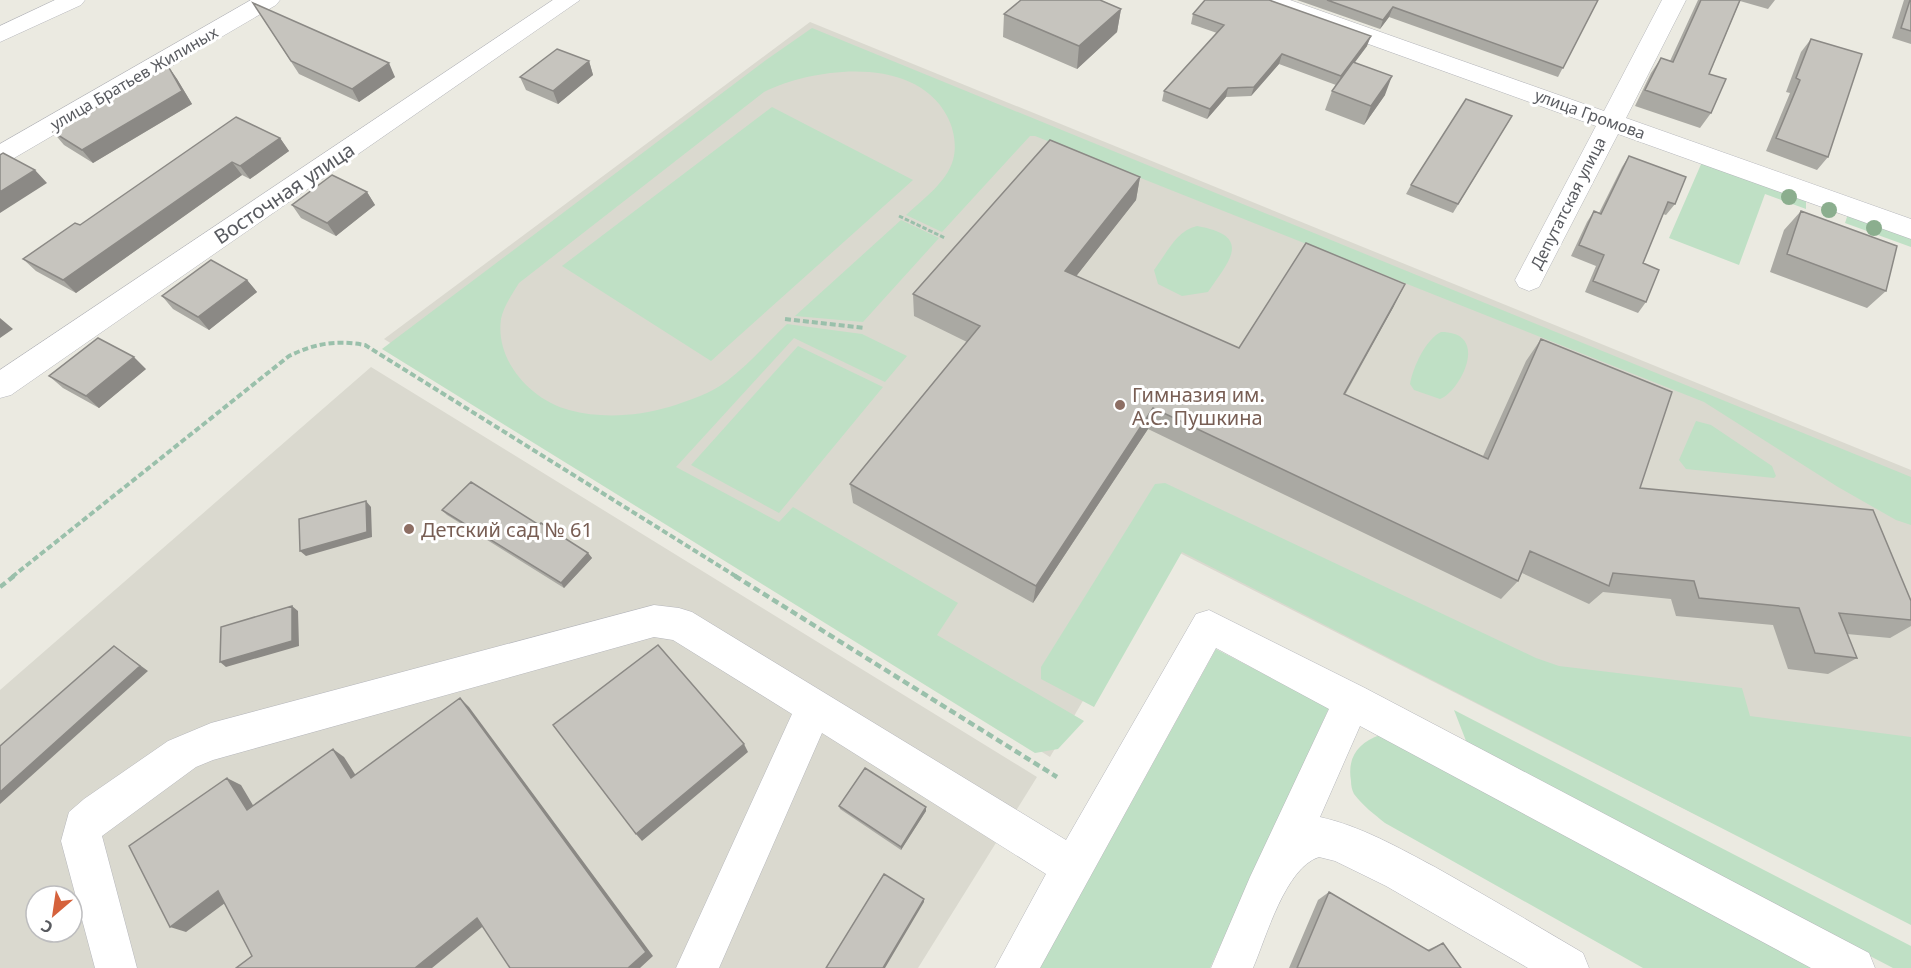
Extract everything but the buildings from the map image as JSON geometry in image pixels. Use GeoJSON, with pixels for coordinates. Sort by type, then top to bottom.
{"type":"FeatureCollection","features":[{"type":"Feature","properties":{"kind":"street"},"geometry":{"type":"LineString","coordinates":[[0,35],[73,0]]}},
{"type":"Feature","properties":{"kind":"street","name":"улица Братьев Жилиных"},"geometry":{"type":"LineString","coordinates":[[0,155],[268,0]]}},
{"type":"Feature","properties":{"kind":"street","name":"Восточная улица"},"geometry":{"type":"LineString","coordinates":[[0,386],[568,0]]}},
{"type":"Feature","properties":{"kind":"street","name":"улица Громова"},"geometry":{"type":"LineString","coordinates":[[1268,0],[1911,229]]}},
{"type":"Feature","properties":{"kind":"street","name":"Депутатская улица"},"geometry":{"type":"LineString","coordinates":[[1529,280],[1674,0]]}},
{"type":"Feature","properties":{"kind":"street"},"geometry":{"type":"LineString","coordinates":[[116,968],[81,841],[84,826],[98,813],[182,754],[210,742],[654,621],[679,624],[1072,867]]}},
{"type":"Feature","properties":{"kind":"street"},"geometry":{"type":"LineString","coordinates":[[1016,968],[1209,626],[1854,968]]}},
{"type":"Feature","properties":{"kind":"street"},"geometry":{"type":"LineString","coordinates":[[1232,968],[1352,701]]}},
{"type":"Feature","properties":{"kind":"street"},"geometry":{"type":"LineString","coordinates":[[697,968],[814,707]]}},
{"type":"Feature","properties":{"kind":"street"},"geometry":{"type":"LineString","coordinates":[[1282,858],[1300,844],[1320,837],[1346,844],[1568,968]]}},
{"type":"Feature","properties":{"kind":"path"},"geometry":{"type":"LineString","coordinates":[[899,216],[945,238]]}},
{"type":"Feature","properties":{"kind":"path"},"geometry":{"type":"LineString","coordinates":[[785,319],[865,328]]}},
{"type":"Feature","properties":{"kind":"path"},"geometry":{"type":"LineString","coordinates":[[0,587],[290,356],[315,342],[339,340],[365,345],[1057,777]]}},
{"type":"Feature","properties":{"kind":"shaded area","name":"Гимназия им. А.С. Пушкина"},"geometry":{"type":"Polygon","coordinates":[[[810,22],[1911,470],[1911,847],[1708,821],[1172,549],[1050,757],[384,339],[810,22]]]}},
{"type":"Feature","properties":{"kind":"shaded area","name":"Детский сад № 61"},"geometry":{"type":"Polygon","coordinates":[[[371,367],[1037,777],[918,968],[0,968],[0,690],[371,367]]]}},
{"type":"Feature","properties":{"kind":"green space"},"geometry":{"type":"Polygon","coordinates":[[[812,28],[1911,477],[1911,525],[1896,520],[1838,487],[1704,402],[1035,136],[1030,136],[942,232],[906,215],[940,183],[953,160],[955,143],[951,126],[947,116],[932,96],[912,83],[888,75],[863,72],[836,73],[785,83],[764,92],[519,283],[502,314],[501,335],[504,350],[510,364],[529,388],[555,405],[594,415],[632,414],[657,410],[714,389],[743,367],[787,324],[862,334],[907,356],[885,382],[794,338],[676,467],[779,522],[793,507],[958,603],[937,635],[1084,721],[1058,749],[1035,753],[382,349],[766,60],[812,28]]]}},
{"type":"Feature","properties":{"kind":"green space"},"geometry":{"type":"Polygon","coordinates":[[[772,107],[913,180],[711,361],[562,266],[772,107]]]}},
{"type":"Feature","properties":{"kind":"green space"},"geometry":{"type":"Polygon","coordinates":[[[1702,162],[1806,200],[1806,209],[1765,194],[1739,265],[1669,238],[1702,162]]]}},
{"type":"Feature","properties":{"kind":"green space"},"geometry":{"type":"Polygon","coordinates":[[[1848,214],[1911,238],[1911,247],[1845,223],[1848,214]]]}},
{"type":"Feature","properties":{"kind":"green space"},"geometry":{"type":"Polygon","coordinates":[[[901,220],[939,238],[863,322],[795,316],[901,220]]]}},
{"type":"Feature","properties":{"kind":"green space"},"geometry":{"type":"Polygon","coordinates":[[[1197,226],[1215,230],[1226,236],[1231,243],[1232,251],[1229,260],[1208,292],[1182,296],[1158,284],[1154,270],[1178,238],[1197,226]]]}},
{"type":"Feature","properties":{"kind":"green space"},"geometry":{"type":"Polygon","coordinates":[[[1441,332],[1456,335],[1465,342],[1468,352],[1467,363],[1462,375],[1448,394],[1440,399],[1414,390],[1410,384],[1421,354],[1430,341],[1441,332]]]}},
{"type":"Feature","properties":{"kind":"green space"},"geometry":{"type":"Polygon","coordinates":[[[798,346],[883,387],[779,513],[691,465],[798,346]]]}},
{"type":"Feature","properties":{"kind":"green space"},"geometry":{"type":"Polygon","coordinates":[[[1696,421],[1711,425],[1772,466],[1776,476],[1774,478],[1686,469],[1679,460],[1696,421]]]}},
{"type":"Feature","properties":{"kind":"green space"},"geometry":{"type":"Polygon","coordinates":[[[1165,483],[1536,658],[1559,666],[1742,688],[1750,716],[1911,737],[1911,925],[1182,552],[1094,707],[1041,679],[1041,667],[1155,484],[1165,483]]]}},
{"type":"Feature","properties":{"kind":"green space"},"geometry":{"type":"Polygon","coordinates":[[[1216,649],[1329,708],[1210,968],[1040,968],[1216,649]]]}},
{"type":"Feature","properties":{"kind":"green space"},"geometry":{"type":"Polygon","coordinates":[[[1454,710],[1911,946],[1911,968],[1893,968],[1468,746],[1454,710]]]}},
{"type":"Feature","properties":{"kind":"green space"},"geometry":{"type":"Polygon","coordinates":[[[1380,735],[1821,968],[1643,968],[1385,823],[1369,810],[1354,794],[1351,785],[1351,765],[1360,747],[1380,735]]]}},
{"type":"Feature","properties":{"kind":"place","name":"Гимназия им. А.С. Пушкина"},"geometry":{"type":"Point","coordinates":[1120,405]}},
{"type":"Feature","properties":{"kind":"place","name":"Детский сад № 61"},"geometry":{"type":"Point","coordinates":[409,529]}}]}
